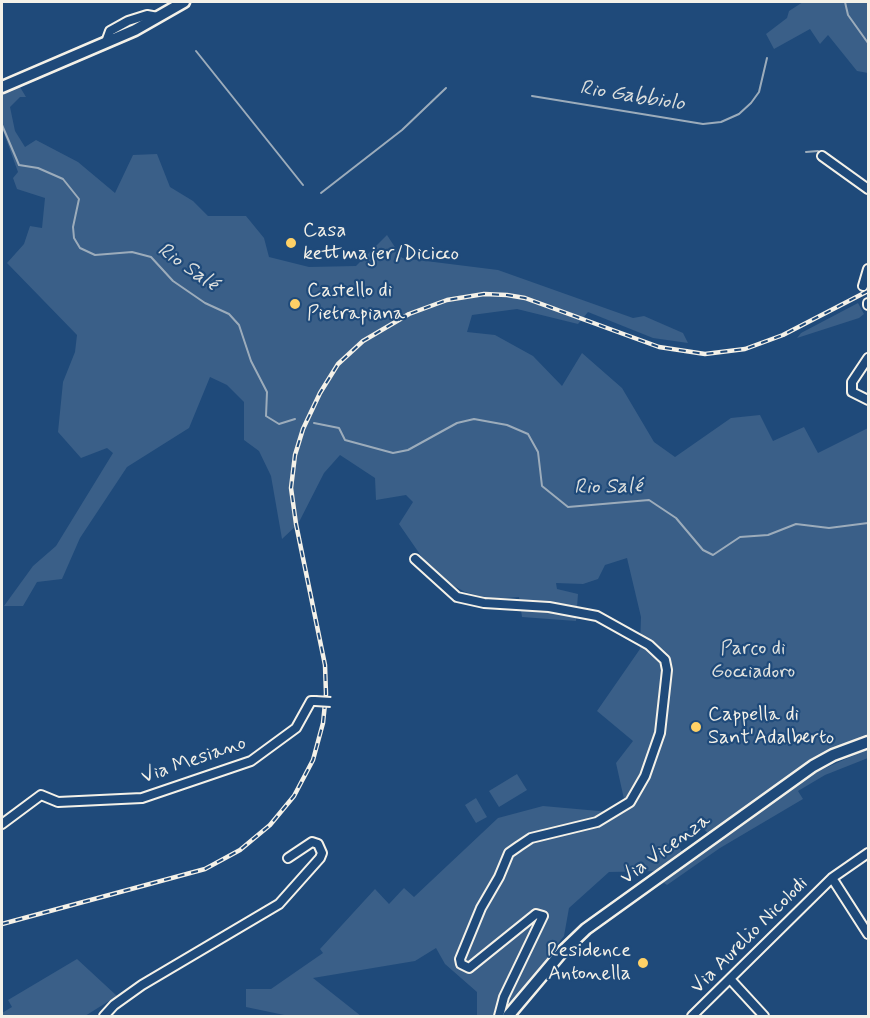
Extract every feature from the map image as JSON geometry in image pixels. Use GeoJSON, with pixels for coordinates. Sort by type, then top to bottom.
{"type":"FeatureCollection","features":[{"type":"Feature","properties":{"kind":"main road"},"geometry":{"type":"LineString","coordinates":[[2,87],[160,17],[184,2]]}},
{"type":"Feature","properties":{"kind":"main road","name":"Via Vicenza"},"geometry":{"type":"LineString","coordinates":[[508,1017],[562,952],[586,929],[813,766],[833,755],[868,742]]}},
{"type":"Feature","properties":{"kind":"street"},"geometry":{"type":"LineString","coordinates":[[822,156],[868,189]]}},
{"type":"Feature","properties":{"kind":"street"},"geometry":{"type":"LineString","coordinates":[[863,286],[868,269]]}},
{"type":"Feature","properties":{"kind":"street"},"geometry":{"type":"LineString","coordinates":[[868,358],[852,382],[852,393],[868,400]]}},
{"type":"Feature","properties":{"kind":"street"},"geometry":{"type":"LineString","coordinates":[[415,559],[456,597],[484,603],[549,607],[597,616],[649,645],[665,660],[668,669],[660,733],[644,778],[630,801],[597,822],[531,838],[509,853],[499,878],[481,908],[460,959],[465,967],[469,968],[536,914],[543,916],[504,997],[499,1017]]}},
{"type":"Feature","properties":{"kind":"street","name":"Via Mesiano"},"geometry":{"type":"LineString","coordinates":[[2,824],[41,795],[58,802],[142,798],[251,761],[296,728],[313,701],[331,702]]}},
{"type":"Feature","properties":{"kind":"street"},"geometry":{"type":"LineString","coordinates":[[104,1017],[114,1005],[141,985],[279,904],[322,853],[318,843],[312,843],[288,858]]}},
{"type":"Feature","properties":{"kind":"street","name":"Via Aurelio Nicolodi"},"geometry":{"type":"LineString","coordinates":[[692,1017],[832,878],[868,853]]}},
{"type":"Feature","properties":{"kind":"street"},"geometry":{"type":"LineString","coordinates":[[832,878],[868,933]]}},
{"type":"Feature","properties":{"kind":"street"},"geometry":{"type":"LineString","coordinates":[[730,979],[764,1017]]}},
{"type":"Feature","properties":{"kind":"green space"},"geometry":{"type":"Polygon","coordinates":[[[803,2],[868,2],[868,73],[857,71],[828,35],[820,44],[810,29],[774,49],[766,34],[787,18],[789,11],[803,2]]]}},
{"type":"Feature","properties":{"kind":"green space","name":"Parco di Gocciadoro"},"geometry":{"type":"Polygon","coordinates":[[[14,84],[20,87],[26,97],[20,97],[10,107],[15,131],[25,147],[36,140],[78,162],[115,193],[133,155],[157,154],[170,187],[193,201],[208,216],[246,216],[264,238],[269,257],[309,267],[356,266],[387,235],[402,258],[498,270],[633,318],[644,316],[683,333],[688,343],[653,338],[588,312],[578,324],[517,309],[472,315],[467,332],[495,335],[533,356],[562,386],[582,353],[622,388],[654,442],[675,457],[731,418],[760,415],[773,441],[804,427],[818,453],[868,428],[868,737],[710,835],[697,823],[676,840],[683,854],[661,871],[609,872],[569,908],[564,936],[548,956],[544,969],[506,1016],[477,1016],[477,992],[445,964],[436,948],[415,961],[313,978],[361,1016],[289,1016],[246,1007],[246,989],[271,989],[323,953],[320,949],[375,889],[389,904],[404,888],[414,897],[498,818],[543,806],[610,812],[624,799],[616,763],[633,741],[597,711],[640,649],[641,617],[627,558],[605,565],[598,579],[583,584],[556,583],[557,589],[578,594],[576,621],[522,617],[519,597],[491,599],[465,592],[443,580],[426,563],[399,524],[413,502],[406,495],[376,500],[375,478],[340,455],[324,473],[298,524],[282,539],[271,476],[259,451],[244,440],[244,402],[227,385],[210,377],[189,428],[127,467],[80,538],[62,579],[37,582],[23,606],[4,606],[33,566],[56,546],[113,453],[107,448],[81,458],[58,432],[63,382],[75,352],[77,335],[7,263],[24,244],[30,226],[42,228],[45,198],[17,189],[13,178],[18,172],[2,128],[2,89],[14,84]]]}},
{"type":"Feature","properties":{"kind":"green space"},"geometry":{"type":"Polygon","coordinates":[[[858,303],[864,314],[859,318],[797,338],[801,333],[858,303]]]}},
{"type":"Feature","properties":{"kind":"green space"},"geometry":{"type":"Polygon","coordinates":[[[868,749],[868,758],[825,775],[798,791],[803,799],[720,848],[667,885],[664,883],[652,889],[812,774],[868,749]]]}},
{"type":"Feature","properties":{"kind":"green space"},"geometry":{"type":"Polygon","coordinates":[[[517,774],[527,790],[499,807],[489,791],[517,774]]]}},
{"type":"Feature","properties":{"kind":"green space"},"geometry":{"type":"Polygon","coordinates":[[[476,798],[487,817],[476,823],[465,805],[476,798]]]}},
{"type":"Feature","properties":{"kind":"green space"},"geometry":{"type":"Polygon","coordinates":[[[77,959],[117,996],[85,1016],[2,1016],[2,1013],[12,1007],[8,1000],[77,959]]]}},
{"type":"Feature","properties":{"kind":"waterway"},"geometry":{"type":"LineString","coordinates":[[845,2],[848,15],[868,43]]}},
{"type":"Feature","properties":{"kind":"waterway","name":"Rio Gabbiolo"},"geometry":{"type":"LineString","coordinates":[[196,51],[303,185]]}},
{"type":"Feature","properties":{"kind":"waterway","name":"Rio Gabbiolo"},"geometry":{"type":"LineString","coordinates":[[532,96],[703,124],[721,122],[739,114],[759,92],[767,58]]}},
{"type":"Feature","properties":{"kind":"waterway","name":"Rio Gabbiolo"},"geometry":{"type":"LineString","coordinates":[[321,193],[402,130],[446,88]]}},
{"type":"Feature","properties":{"kind":"waterway","name":"Rio Salé"},"geometry":{"type":"LineString","coordinates":[[2,125],[19,165],[38,168],[63,179],[79,199],[73,227],[74,238],[80,248],[95,255],[132,252],[151,257],[173,281],[205,303],[229,314],[239,325],[251,361],[267,392],[266,416],[279,424],[295,419]]}},
{"type":"Feature","properties":{"kind":"waterway"},"geometry":{"type":"LineString","coordinates":[[806,152],[818,151]]}},
{"type":"Feature","properties":{"kind":"waterway","name":"Rio Salé"},"geometry":{"type":"LineString","coordinates":[[314,423],[339,428],[345,440],[393,453],[408,450],[457,423],[474,419],[507,425],[528,434],[538,452],[542,486],[568,507],[649,500],[676,518],[703,550],[713,555],[740,537],[768,535],[796,524],[829,528],[868,523]]}},
{"type":"Feature","properties":{"kind":"tunnel"},"geometry":{"type":"LineString","coordinates":[[863,286],[868,303]]}},
{"type":"Feature","properties":{"kind":"railway"},"geometry":{"type":"LineString","coordinates":[[2,924],[205,869],[240,850],[270,825],[294,796],[313,760],[323,723],[326,694],[325,665],[296,524],[291,488],[295,455],[303,429],[320,393],[338,364],[363,341],[409,314],[447,300],[484,294],[525,298],[659,347],[705,354],[745,349],[783,335],[868,291]]}},
{"type":"Feature","properties":{"kind":"place","name":"Casa kettmajer/Dicicco"},"geometry":{"type":"Point","coordinates":[291,243]}},
{"type":"Feature","properties":{"kind":"place","name":"Castello di Pietrapiana"},"geometry":{"type":"Point","coordinates":[295,304]}},
{"type":"Feature","properties":{"kind":"place","name":"Cappella di Sant'Adalberto"},"geometry":{"type":"Point","coordinates":[696,727]}},
{"type":"Feature","properties":{"kind":"place","name":"Residence Antonella"},"geometry":{"type":"Point","coordinates":[643,963]}}]}
